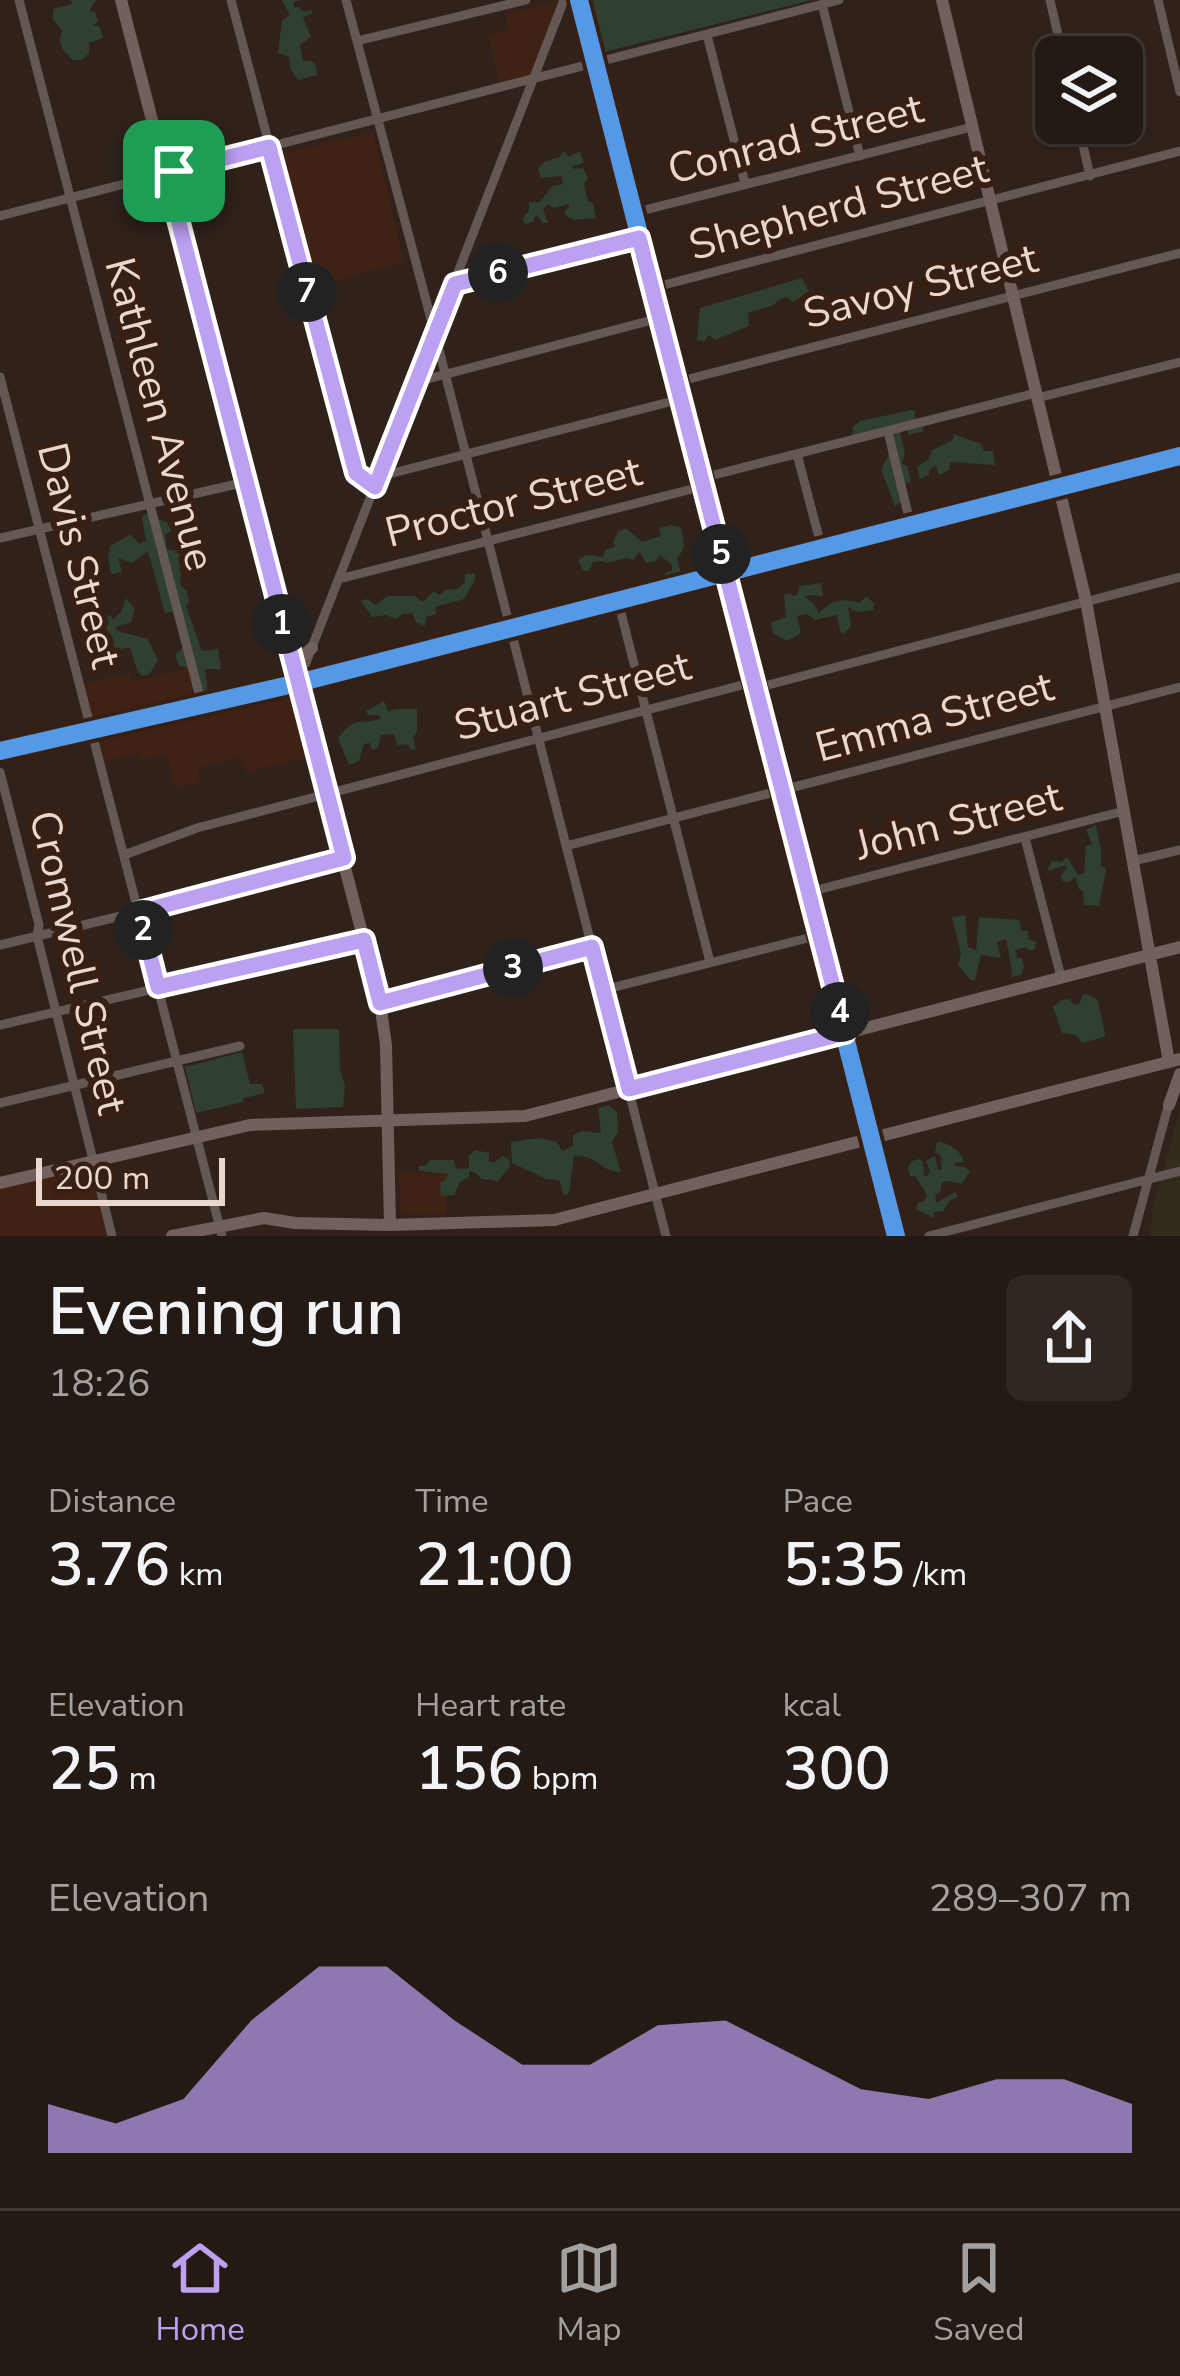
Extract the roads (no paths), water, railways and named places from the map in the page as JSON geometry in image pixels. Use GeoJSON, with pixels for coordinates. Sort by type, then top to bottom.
{"type":"FeatureCollection","features":[{"type":"Feature","properties":{"kind":"main road"},"geometry":{"type":"LineString","coordinates":[[122,0],[380,1003],[386,1045],[390,1231]]}},
{"type":"Feature","properties":{"kind":"main road"},"geometry":{"type":"LineString","coordinates":[[172,1236],[221,1231],[264,1218],[390,1231],[554,1220],[1175,1061],[1086,602],[942,0]]}},
{"type":"Feature","properties":{"kind":"main road"},"geometry":{"type":"LineString","coordinates":[[289,651],[299,659],[312,648]]}},
{"type":"Feature","properties":{"kind":"main road"},"geometry":{"type":"LineString","coordinates":[[1144,914],[1159,940],[1180,946]]}},
{"type":"Feature","properties":{"kind":"main road"},"geometry":{"type":"LineString","coordinates":[[0,1183],[263,1123],[525,1116],[1180,946]]}},
{"type":"Feature","properties":{"kind":"main road"},"geometry":{"type":"LineString","coordinates":[[1169,1105],[1180,1074]]}},
{"type":"Feature","properties":{"kind":"street","name":"Kathleen Avenue"},"geometry":{"type":"LineString","coordinates":[[19,0],[202,705]]}},
{"type":"Feature","properties":{"kind":"street"},"geometry":{"type":"LineString","coordinates":[[231,0],[356,473],[375,487]]}},
{"type":"Feature","properties":{"kind":"street"},"geometry":{"type":"LineString","coordinates":[[346,0],[666,1236]]}},
{"type":"Feature","properties":{"kind":"street"},"geometry":{"type":"LineString","coordinates":[[357,41],[526,0]]}},
{"type":"Feature","properties":{"kind":"street"},"geometry":{"type":"LineString","coordinates":[[298,683],[564,0]]}},
{"type":"Feature","properties":{"kind":"street"},"geometry":{"type":"LineString","coordinates":[[579,0],[896,1236]]}},
{"type":"Feature","properties":{"kind":"street"},"geometry":{"type":"LineString","coordinates":[[0,216],[839,0]]}},
{"type":"Feature","properties":{"kind":"street"},"geometry":{"type":"LineString","coordinates":[[1050,0],[1058,36]]}},
{"type":"Feature","properties":{"kind":"street"},"geometry":{"type":"LineString","coordinates":[[1158,0],[1180,92]]}},
{"type":"Feature","properties":{"kind":"street"},"geometry":{"type":"LineString","coordinates":[[822,4],[860,155]]}},
{"type":"Feature","properties":{"kind":"street"},"geometry":{"type":"LineString","coordinates":[[707,34],[745,183]]}},
{"type":"Feature","properties":{"kind":"street","name":"Conrad Street"},"geometry":{"type":"LineString","coordinates":[[633,213],[972,127]]}},
{"type":"Feature","properties":{"kind":"street"},"geometry":{"type":"LineString","coordinates":[[1083,144],[1090,176]]}},
{"type":"Feature","properties":{"kind":"street","name":"Shepherd Street"},"geometry":{"type":"LineString","coordinates":[[652,288],[1180,151]]}},
{"type":"Feature","properties":{"kind":"street","name":"Conrad Street"},"geometry":{"type":"LineString","coordinates":[[455,284],[639,238]]}},
{"type":"Feature","properties":{"kind":"street","name":"Savoy Street"},"geometry":{"type":"LineString","coordinates":[[677,382],[1180,253]]}},
{"type":"Feature","properties":{"kind":"street","name":"Shepherd Street"},"geometry":{"type":"LineString","coordinates":[[416,382],[660,318]]}},
{"type":"Feature","properties":{"kind":"street","name":"Proctor Street"},"geometry":{"type":"LineString","coordinates":[[339,579],[487,543],[797,454],[1180,362]]}},
{"type":"Feature","properties":{"kind":"street","name":"Davis Street"},"geometry":{"type":"LineString","coordinates":[[0,377],[221,1231]]}},
{"type":"Feature","properties":{"kind":"street"},"geometry":{"type":"LineString","coordinates":[[381,471],[393,473],[681,399]]}},
{"type":"Feature","properties":{"kind":"street"},"geometry":{"type":"LineString","coordinates":[[888,432],[910,526]]}},
{"type":"Feature","properties":{"kind":"street"},"geometry":{"type":"LineString","coordinates":[[797,454],[822,549]]}},
{"type":"Feature","properties":{"kind":"street"},"geometry":{"type":"LineString","coordinates":[[0,752],[510,630],[1180,456]]}},
{"type":"Feature","properties":{"kind":"street"},"geometry":{"type":"LineString","coordinates":[[0,538],[246,482]]}},
{"type":"Feature","properties":{"kind":"street","name":"Stuart Street"},"geometry":{"type":"LineString","coordinates":[[124,855],[197,828],[538,737],[754,684],[768,685],[1180,577]]}},
{"type":"Feature","properties":{"kind":"street"},"geometry":{"type":"LineString","coordinates":[[618,601],[710,962]]}},
{"type":"Feature","properties":{"kind":"street","name":"Emma Street"},"geometry":{"type":"LineString","coordinates":[[566,846],[1180,687]]}},
{"type":"Feature","properties":{"kind":"street","name":"Cromwell Street"},"geometry":{"type":"LineString","coordinates":[[0,772],[112,1236]]}},
{"type":"Feature","properties":{"kind":"street","name":"John Street"},"geometry":{"type":"LineString","coordinates":[[809,892],[1124,811]]}},
{"type":"Feature","properties":{"kind":"street"},"geometry":{"type":"LineString","coordinates":[[1025,838],[1060,977]]}},
{"type":"Feature","properties":{"kind":"street"},"geometry":{"type":"LineString","coordinates":[[1133,862],[1180,850]]}},
{"type":"Feature","properties":{"kind":"street"},"geometry":{"type":"LineString","coordinates":[[0,945],[344,858]]}},
{"type":"Feature","properties":{"kind":"street"},"geometry":{"type":"LineString","coordinates":[[603,990],[820,935]]}},
{"type":"Feature","properties":{"kind":"street"},"geometry":{"type":"LineString","coordinates":[[0,1025],[364,940]]}},
{"type":"Feature","properties":{"kind":"street"},"geometry":{"type":"LineString","coordinates":[[380,1003],[592,947]]}},
{"type":"Feature","properties":{"kind":"street"},"geometry":{"type":"LineString","coordinates":[[0,1103],[240,1046]]}},
{"type":"Feature","properties":{"kind":"street"},"geometry":{"type":"LineString","coordinates":[[1133,1236],[1169,1105],[1175,1061]]}},
{"type":"Feature","properties":{"kind":"street"},"geometry":{"type":"LineString","coordinates":[[929,1236],[1180,1171]]}}]}
